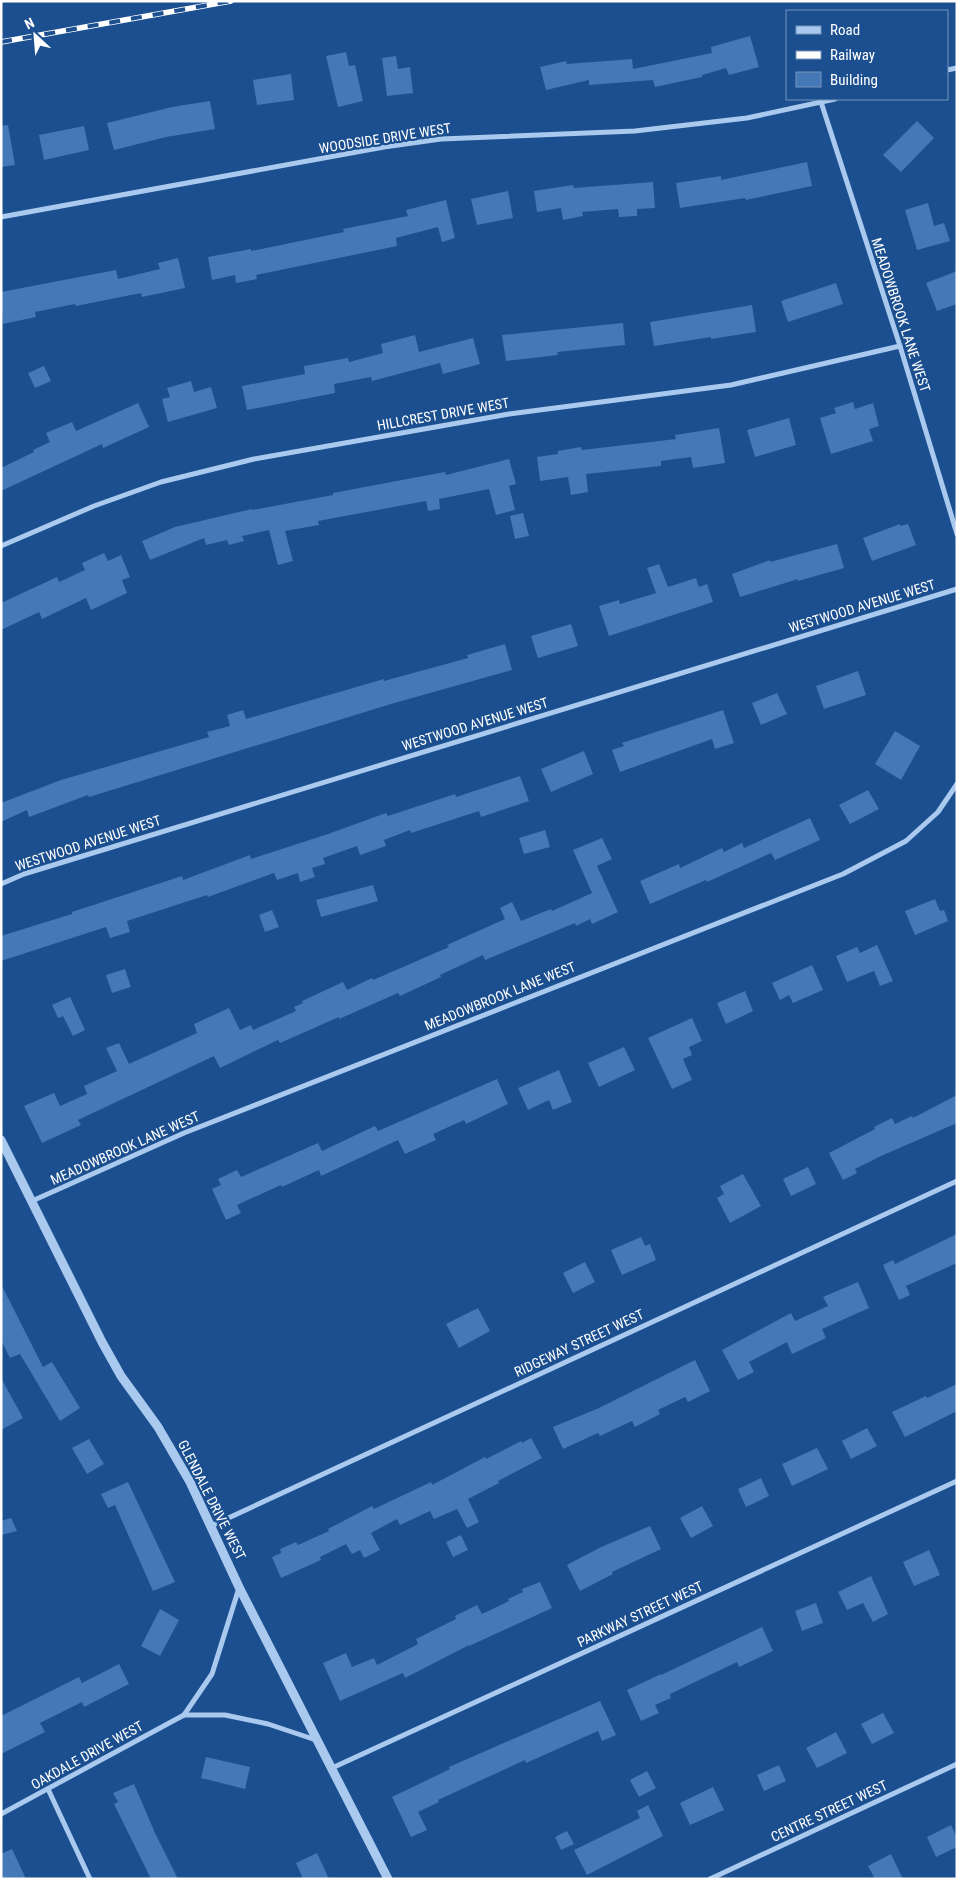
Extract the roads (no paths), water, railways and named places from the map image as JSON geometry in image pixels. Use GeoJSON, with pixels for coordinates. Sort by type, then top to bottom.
{"type":"FeatureCollection","features":[{"type":"Feature","properties":{"kind":"street","name":"WOODSIDE DRIVE WEST"},"geometry":{"type":"LineString","coordinates":[[1,217],[440,139],[635,131],[747,118],[830,100]]}},
{"type":"Feature","properties":{"kind":"street","name":"MEADOWBROOK LANE WEST"},"geometry":{"type":"LineString","coordinates":[[821,102],[900,346],[957,534]]}},
{"type":"Feature","properties":{"kind":"street","name":"HILLCREST DRIVE WEST"},"geometry":{"type":"LineString","coordinates":[[1,546],[94,506],[153,485],[254,459],[509,414],[731,385],[900,346]]}},
{"type":"Feature","properties":{"kind":"street","name":"WESTWOOD AVENUE WEST"},"geometry":{"type":"LineString","coordinates":[[1,884],[43,868],[957,588]]}},
{"type":"Feature","properties":{"kind":"street","name":"MEADOWBROOK LANE WEST"},"geometry":{"type":"LineString","coordinates":[[32,1201],[184,1133],[842,874],[906,841],[938,812],[957,784]]}},
{"type":"Feature","properties":{"kind":"street","name":"GLENDALE DRIVE WEST"},"geometry":{"type":"LineString","coordinates":[[1,1140],[102,1342],[121,1376],[158,1427],[190,1482],[316,1740],[388,1879]]}},
{"type":"Feature","properties":{"kind":"street","name":"RIDGEWAY STREET WEST"},"geometry":{"type":"LineString","coordinates":[[211,1526],[957,1181]]}},
{"type":"Feature","properties":{"kind":"street","name":"PARKWAY STREET WEST"},"geometry":{"type":"LineString","coordinates":[[332,1768],[957,1481]]}},
{"type":"Feature","properties":{"kind":"street","name":"OAKDALE DRIVE WEST"},"geometry":{"type":"LineString","coordinates":[[1,1814],[184,1714],[212,1674],[240,1587]]}},
{"type":"Feature","properties":{"kind":"street"},"geometry":{"type":"LineString","coordinates":[[184,1714],[233,1717],[268,1724],[316,1740]]}},
{"type":"Feature","properties":{"kind":"street","name":"CENTRE STREET WEST"},"geometry":{"type":"LineString","coordinates":[[710,1879],[957,1764]]}},
{"type":"Feature","properties":{"kind":"street"},"geometry":{"type":"LineString","coordinates":[[48,1789],[90,1879]]}},
{"type":"Feature","properties":{"kind":"railway"},"geometry":{"type":"LineString","coordinates":[[1,42],[231,1]]}}]}
